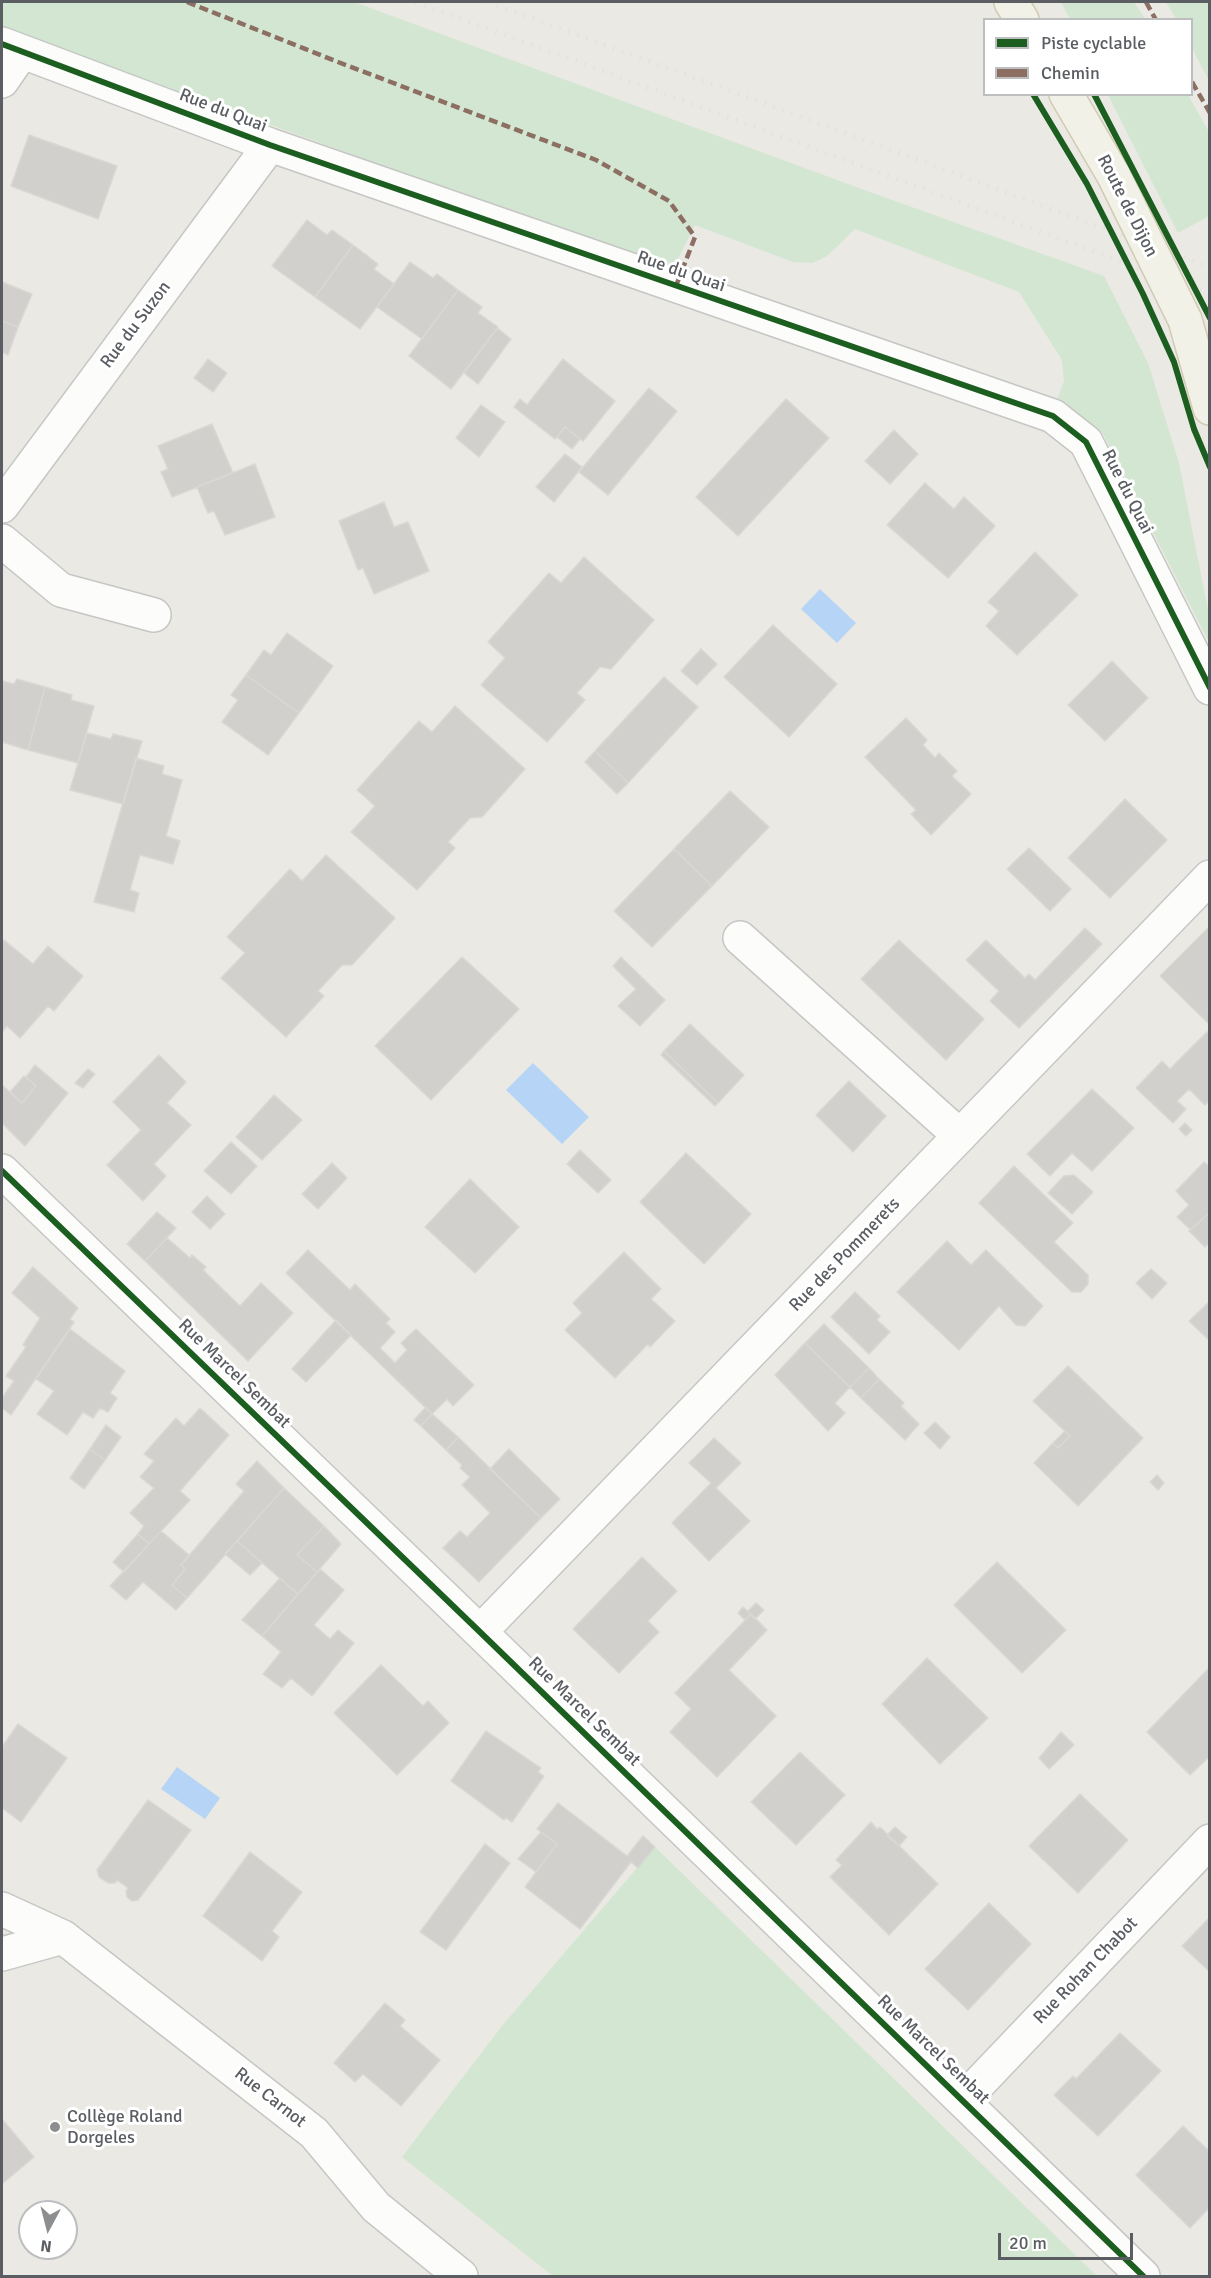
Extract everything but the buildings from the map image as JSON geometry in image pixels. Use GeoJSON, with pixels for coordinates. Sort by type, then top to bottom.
{"type":"FeatureCollection","features":[{"type":"Feature","properties":{"kind":"main road"},"geometry":{"type":"LineString","coordinates":[[1011,2],[1021,18]]}},
{"type":"Feature","properties":{"kind":"main road","name":"Route de Dijon"},"geometry":{"type":"LineString","coordinates":[[1067,96],[1114,176],[1185,320],[1209,363]]}},
{"type":"Feature","properties":{"kind":"main road","name":"Route de Dijon"},"geometry":{"type":"LineString","coordinates":[[1185,320],[1209,408]]}},
{"type":"Feature","properties":{"kind":"street"},"geometry":{"type":"LineString","coordinates":[[2,81],[12,48]]}},
{"type":"Feature","properties":{"kind":"street","name":"Rue du Quai"},"geometry":{"type":"LineString","coordinates":[[12,48],[270,145],[1053,416],[1086,442],[1209,688]]}},
{"type":"Feature","properties":{"kind":"street","name":"Rue du Suzon"},"geometry":{"type":"LineString","coordinates":[[2,506],[270,145]]}},
{"type":"Feature","properties":{"kind":"street"},"geometry":{"type":"LineString","coordinates":[[2,541],[61,590],[154,615]]}},
{"type":"Feature","properties":{"kind":"street","name":"Rue des Pommerets"},"geometry":{"type":"LineString","coordinates":[[480,1632],[1209,877]]}},
{"type":"Feature","properties":{"kind":"street"},"geometry":{"type":"LineString","coordinates":[[740,938],[960,1136]]}},
{"type":"Feature","properties":{"kind":"street","name":"Rue Marcel Sembat"},"geometry":{"type":"LineString","coordinates":[[2,1171],[963,2100],[1143,2277]]}},
{"type":"Feature","properties":{"kind":"street","name":"Rue Rohan Chabot"},"geometry":{"type":"LineString","coordinates":[[963,2100],[1209,1841]]}},
{"type":"Feature","properties":{"kind":"street","name":"Rue Carnot"},"geometry":{"type":"LineString","coordinates":[[2,1909],[63,1937],[314,2133],[376,2207],[461,2277]]}},
{"type":"Feature","properties":{"kind":"street"},"geometry":{"type":"LineString","coordinates":[[2,1954],[63,1937]]}},
{"type":"Feature","properties":{"kind":"green space"},"geometry":{"type":"Polygon","coordinates":[[[2,2],[354,2],[1104,276],[1148,363],[1179,463],[1209,615],[1209,642],[1103,434],[1057,400],[1064,381],[1062,360],[1019,292],[855,229],[827,256],[813,263],[793,262],[695,225],[672,271],[2,27],[2,2]]]}},
{"type":"Feature","properties":{"kind":"green space"},"geometry":{"type":"Polygon","coordinates":[[[1061,2],[1134,2],[1144,18],[1069,18],[1061,2]]]}},
{"type":"Feature","properties":{"kind":"green space"},"geometry":{"type":"Polygon","coordinates":[[[1166,2],[1209,2],[1209,81],[1193,50],[1193,18],[1175,18],[1166,2]]]}},
{"type":"Feature","properties":{"kind":"green space"},"geometry":{"type":"Polygon","coordinates":[[[1109,96],[1189,96],[1209,132],[1209,216],[1178,233],[1109,96]]]}},
{"type":"Feature","properties":{"kind":"green space"},"geometry":{"type":"Polygon","coordinates":[[[655,1847],[1097,2276],[553,2276],[402,2157],[502,2026],[655,1847]]]}},
{"type":"Feature","properties":{"kind":"water"},"geometry":{"type":"Polygon","coordinates":[[[820,589],[856,623],[837,643],[801,609],[820,589]]]}},
{"type":"Feature","properties":{"kind":"water"},"geometry":{"type":"Polygon","coordinates":[[[533,1063],[589,1117],[562,1144],[506,1090],[533,1063]]]}},
{"type":"Feature","properties":{"kind":"water"},"geometry":{"type":"Polygon","coordinates":[[[177,1767],[220,1798],[205,1819],[161,1789],[177,1767]]]}},
{"type":"Feature","properties":{"kind":"railway"},"geometry":{"type":"LineString","coordinates":[[415,2],[1210,294]]}},
{"type":"Feature","properties":{"kind":"railway"},"geometry":{"type":"LineString","coordinates":[[488,2],[1210,267]]}},
{"type":"Feature","properties":{"kind":"marked path"},"geometry":{"type":"LineString","coordinates":[[187,2],[596,160],[669,201],[695,237],[676,286]]}},
{"type":"Feature","properties":{"kind":"marked path"},"geometry":{"type":"LineString","coordinates":[[1146,2],[1155,18]]}},
{"type":"Feature","properties":{"kind":"marked path"},"geometry":{"type":"LineString","coordinates":[[1193,84],[1210,113]]}},
{"type":"Feature","properties":{"kind":"cycle path"},"geometry":{"type":"LineString","coordinates":[[2,44],[270,145],[1053,416],[1086,442],[1210,688]]}},
{"type":"Feature","properties":{"kind":"cycle path"},"geometry":{"type":"LineString","coordinates":[[1034,96],[1087,184],[1143,294],[1174,362],[1194,429],[1210,467]]}},
{"type":"Feature","properties":{"kind":"cycle path"},"geometry":{"type":"LineString","coordinates":[[1095,96],[1210,318]]}},
{"type":"Feature","properties":{"kind":"cycle path"},"geometry":{"type":"LineString","coordinates":[[2,1171],[1143,2276]]}},
{"type":"Feature","properties":{"kind":"place","name":"Collège Roland Dorgeles"},"geometry":{"type":"Point","coordinates":[55,2127]}}]}
